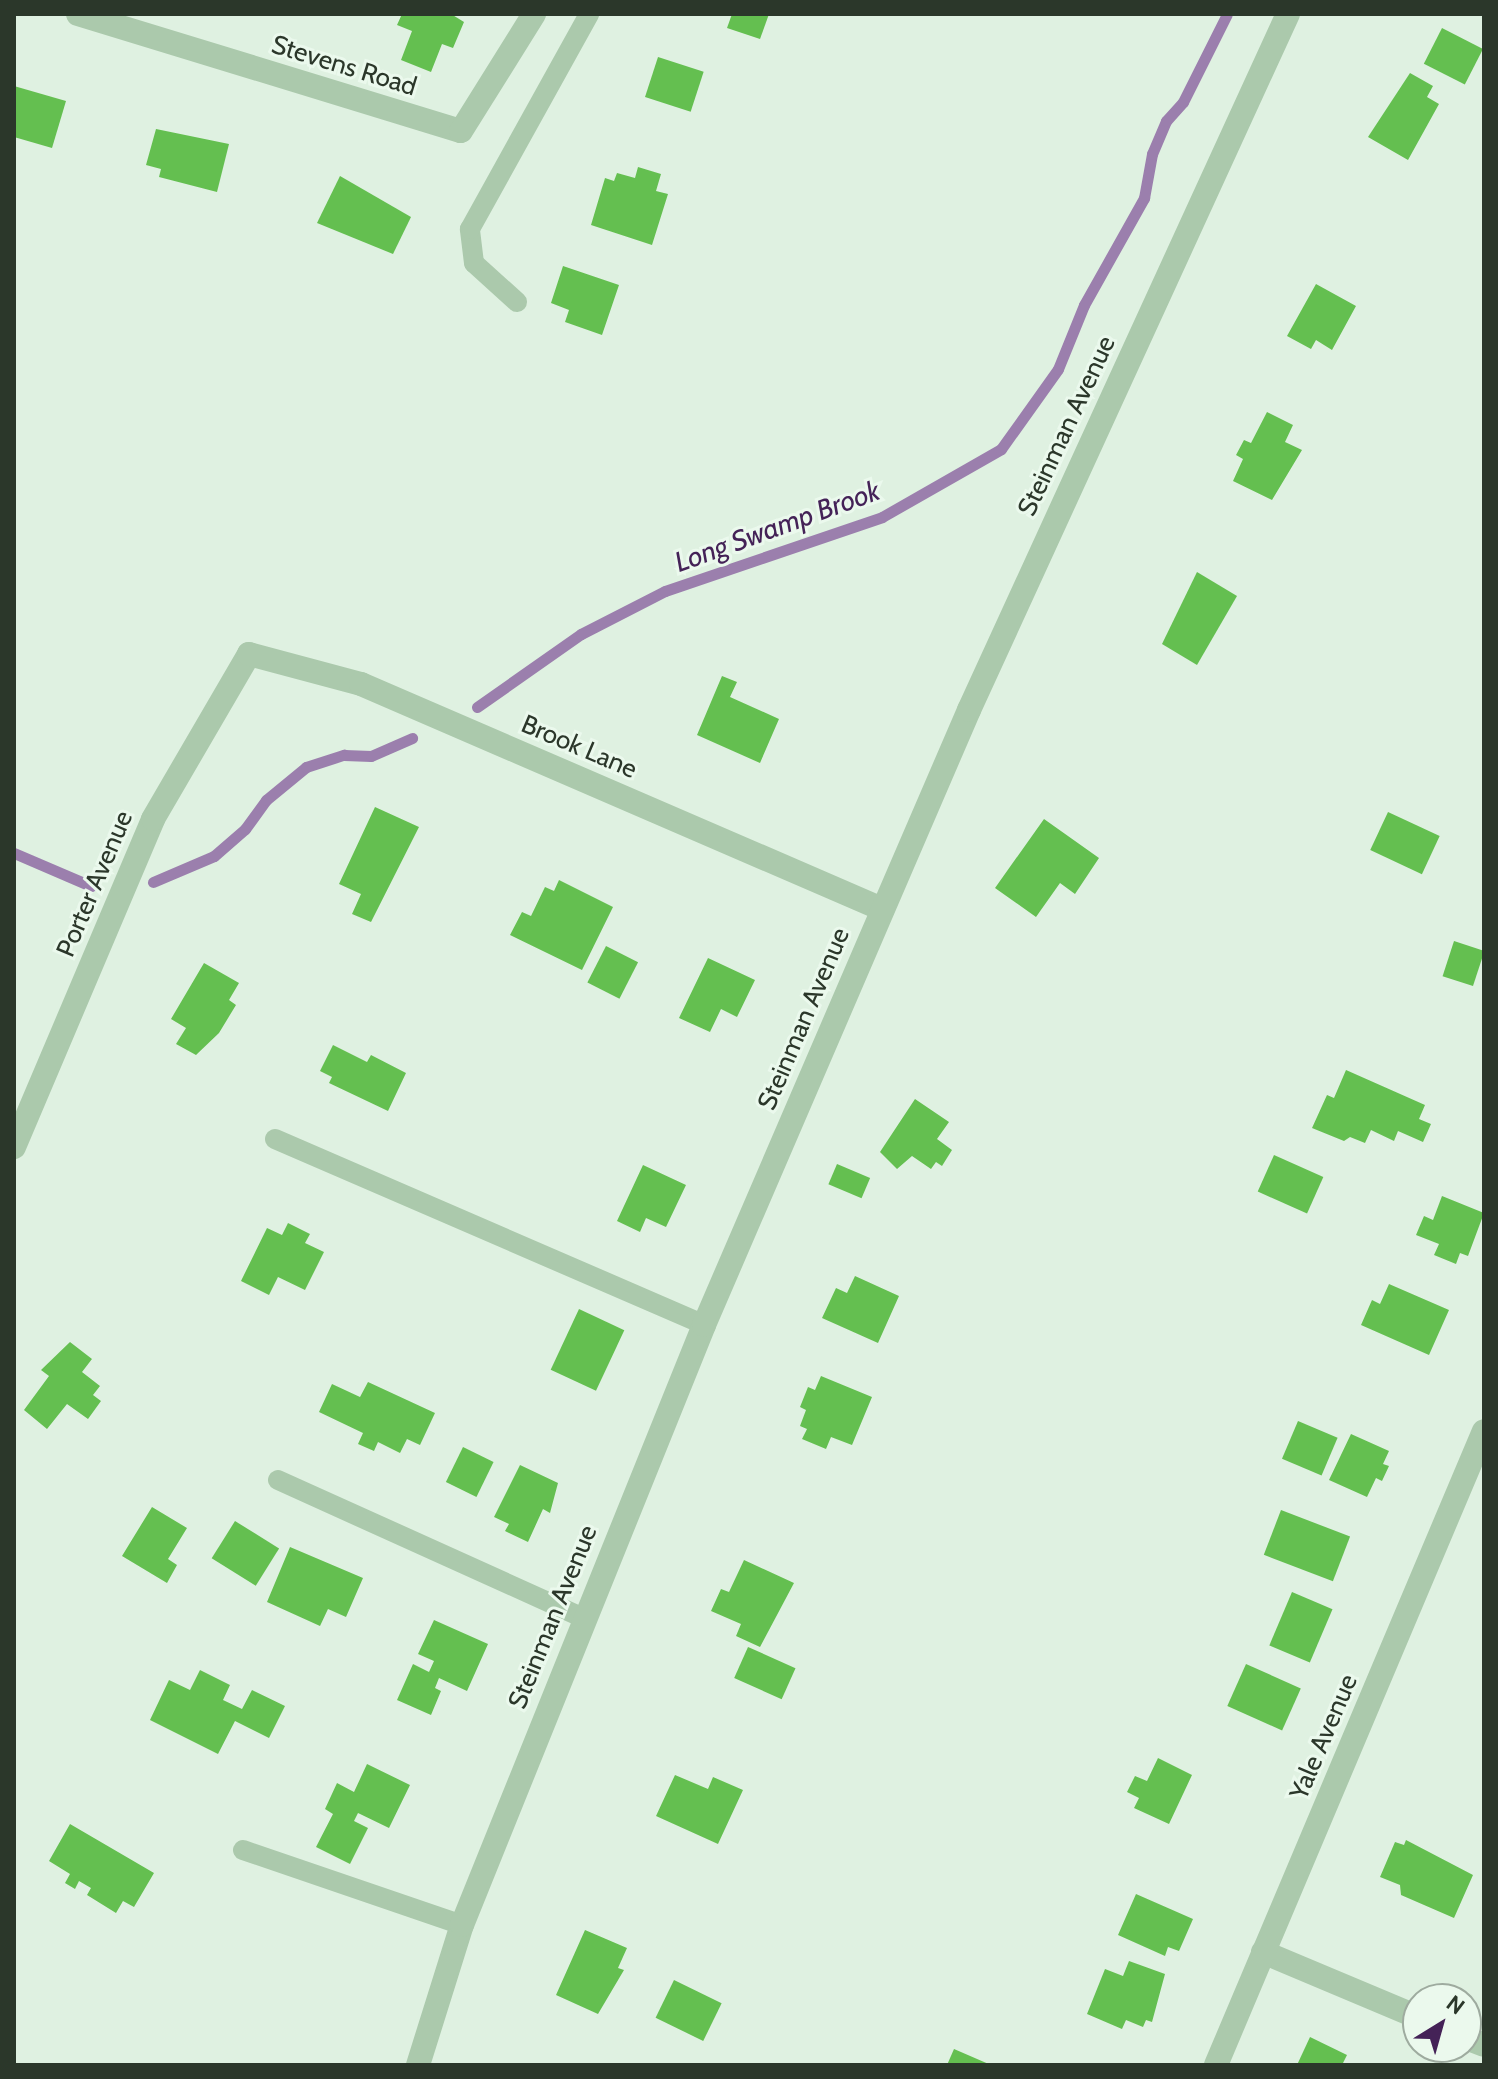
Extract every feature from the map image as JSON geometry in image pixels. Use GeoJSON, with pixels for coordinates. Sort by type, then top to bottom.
{"type":"FeatureCollection","features":[{"type":"Feature","properties":{"kind":"street","name":"Stevens Road"},"geometry":{"type":"LineString","coordinates":[[78,14],[461,131],[534,14]]}},
{"type":"Feature","properties":{"kind":"street","name":"Steinman Avenue"},"geometry":{"type":"LineString","coordinates":[[418,2065],[462,1925],[582,1617],[704,1325],[882,909],[1067,491],[1288,14]]}},
{"type":"Feature","properties":{"kind":"street","name":"Brook Lane"},"geometry":{"type":"LineString","coordinates":[[249,654],[361,684],[882,909]]}},
{"type":"Feature","properties":{"kind":"street","name":"Porter Avenue"},"geometry":{"type":"LineString","coordinates":[[14,1147],[153,819],[249,654]]}},
{"type":"Feature","properties":{"kind":"street","name":"Yale Avenue"},"geometry":{"type":"LineString","coordinates":[[1216,2065],[1484,1431]]}},
{"type":"Feature","properties":{"kind":"street"},"geometry":{"type":"LineString","coordinates":[[1263,1952],[1402,2010]]}},
{"type":"Feature","properties":{"kind":"lane"},"geometry":{"type":"LineString","coordinates":[[517,302],[474,263],[470,229],[589,14]]}},
{"type":"Feature","properties":{"kind":"lane"},"geometry":{"type":"LineString","coordinates":[[275,1139],[704,1325]]}},
{"type":"Feature","properties":{"kind":"lane"},"geometry":{"type":"LineString","coordinates":[[278,1480],[582,1617]]}},
{"type":"Feature","properties":{"kind":"lane"},"geometry":{"type":"LineString","coordinates":[[243,1850],[462,1925]]}},
{"type":"Feature","properties":{"kind":"building"},"geometry":{"type":"Polygon","coordinates":[[[402,14],[451,14],[464,22],[453,48],[442,44],[431,72],[401,60],[412,31],[397,25],[402,14]]]}},
{"type":"Feature","properties":{"kind":"building"},"geometry":{"type":"Polygon","coordinates":[[[732,14],[769,14],[760,39],[727,28],[732,14]]]}},
{"type":"Feature","properties":{"kind":"building"},"geometry":{"type":"Polygon","coordinates":[[[1442,28],[1483,49],[1465,85],[1424,64],[1442,28]]]}},
{"type":"Feature","properties":{"kind":"building"},"geometry":{"type":"Polygon","coordinates":[[[658,57],[704,72],[691,112],[645,97],[658,57]]]}},
{"type":"Feature","properties":{"kind":"building"},"geometry":{"type":"Polygon","coordinates":[[[1410,73],[1433,86],[1427,97],[1439,104],[1408,160],[1368,137],[1410,73]]]}},
{"type":"Feature","properties":{"kind":"building"},"geometry":{"type":"Polygon","coordinates":[[[14,86],[66,101],[52,148],[14,137],[14,86]]]}},
{"type":"Feature","properties":{"kind":"building"},"geometry":{"type":"Polygon","coordinates":[[[156,129],[229,144],[217,192],[159,177],[161,169],[146,165],[156,129]]]}},
{"type":"Feature","properties":{"kind":"building"},"geometry":{"type":"Polygon","coordinates":[[[638,167],[661,174],[656,191],[668,194],[652,245],[591,225],[605,178],[614,181],[617,173],[635,178],[638,167]]]}},
{"type":"Feature","properties":{"kind":"building"},"geometry":{"type":"Polygon","coordinates":[[[340,176],[411,217],[393,254],[317,223],[340,176]]]}},
{"type":"Feature","properties":{"kind":"building"},"geometry":{"type":"Polygon","coordinates":[[[563,266],[619,285],[602,335],[565,322],[569,310],[551,303],[563,266]]]}},
{"type":"Feature","properties":{"kind":"building"},"geometry":{"type":"Polygon","coordinates":[[[1316,284],[1356,306],[1332,350],[1316,340],[1311,349],[1287,336],[1316,284]]]}},
{"type":"Feature","properties":{"kind":"building"},"geometry":{"type":"Polygon","coordinates":[[[1267,412],[1293,425],[1285,442],[1302,450],[1272,500],[1233,481],[1243,459],[1236,455],[1244,440],[1251,443],[1267,412]]]}},
{"type":"Feature","properties":{"kind":"building"},"geometry":{"type":"Polygon","coordinates":[[[1197,572],[1237,596],[1197,665],[1162,644],[1197,572]]]}},
{"type":"Feature","properties":{"kind":"building"},"geometry":{"type":"Polygon","coordinates":[[[722,676],[737,682],[730,697],[779,719],[760,763],[697,735],[722,676]]]}},
{"type":"Feature","properties":{"kind":"building"},"geometry":{"type":"Polygon","coordinates":[[[375,807],[419,827],[371,922],[352,914],[361,894],[339,884],[375,807]]]}},
{"type":"Feature","properties":{"kind":"building"},"geometry":{"type":"Polygon","coordinates":[[[1388,812],[1440,836],[1422,874],[1370,850],[1388,812]]]}},
{"type":"Feature","properties":{"kind":"building"},"geometry":{"type":"Polygon","coordinates":[[[1044,819],[1099,858],[1075,894],[1060,883],[1036,917],[995,888],[1044,819]]]}},
{"type":"Feature","properties":{"kind":"building"},"geometry":{"type":"Polygon","coordinates":[[[559,880],[613,907],[582,970],[510,935],[522,912],[531,916],[545,887],[554,891],[559,880]]]}},
{"type":"Feature","properties":{"kind":"building"},"geometry":{"type":"Polygon","coordinates":[[[1454,941],[1484,951],[1473,986],[1443,976],[1454,941]]]}},
{"type":"Feature","properties":{"kind":"building"},"geometry":{"type":"Polygon","coordinates":[[[606,946],[638,962],[619,999],[587,983],[606,946]]]}},
{"type":"Feature","properties":{"kind":"building"},"geometry":{"type":"Polygon","coordinates":[[[708,958],[755,980],[737,1017],[721,1009],[710,1032],[679,1018],[708,958]]]}},
{"type":"Feature","properties":{"kind":"building"},"geometry":{"type":"Polygon","coordinates":[[[204,963],[239,983],[229,1000],[236,1005],[219,1033],[196,1055],[176,1044],[186,1028],[171,1019],[204,963]]]}},
{"type":"Feature","properties":{"kind":"building"},"geometry":{"type":"Polygon","coordinates":[[[333,1045],[367,1062],[371,1055],[406,1073],[388,1111],[329,1083],[332,1077],[320,1071],[333,1045]]]}},
{"type":"Feature","properties":{"kind":"building"},"geometry":{"type":"Polygon","coordinates":[[[1346,1070],[1425,1105],[1419,1119],[1431,1124],[1423,1142],[1398,1131],[1394,1141],[1371,1130],[1365,1143],[1350,1137],[1344,1141],[1312,1128],[1327,1095],[1334,1098],[1346,1070]]]}},
{"type":"Feature","properties":{"kind":"building"},"geometry":{"type":"Polygon","coordinates":[[[915,1099],[949,1122],[937,1139],[952,1150],[942,1166],[936,1162],[931,1169],[912,1156],[897,1169],[880,1152],[915,1099]]]}},
{"type":"Feature","properties":{"kind":"building"},"geometry":{"type":"Polygon","coordinates":[[[1274,1155],[1323,1177],[1307,1214],[1258,1192],[1274,1155]]]}},
{"type":"Feature","properties":{"kind":"building"},"geometry":{"type":"Polygon","coordinates":[[[837,1164],[870,1178],[862,1198],[828,1184],[837,1164]]]}},
{"type":"Feature","properties":{"kind":"building"},"geometry":{"type":"Polygon","coordinates":[[[643,1165],[686,1185],[666,1227],[646,1218],[640,1232],[617,1221],[643,1165]]]}},
{"type":"Feature","properties":{"kind":"building"},"geometry":{"type":"Polygon","coordinates":[[[1442,1196],[1484,1213],[1468,1256],[1460,1253],[1456,1264],[1434,1255],[1439,1244],[1416,1235],[1424,1216],[1433,1220],[1442,1196]]]}},
{"type":"Feature","properties":{"kind":"building"},"geometry":{"type":"Polygon","coordinates":[[[288,1223],[310,1234],[305,1243],[324,1252],[305,1290],[278,1277],[269,1295],[241,1281],[267,1228],[282,1235],[288,1223]]]}},
{"type":"Feature","properties":{"kind":"building"},"geometry":{"type":"Polygon","coordinates":[[[855,1276],[899,1296],[878,1343],[822,1318],[836,1288],[847,1293],[855,1276]]]}},
{"type":"Feature","properties":{"kind":"building"},"geometry":{"type":"Polygon","coordinates":[[[1389,1284],[1449,1310],[1429,1355],[1361,1325],[1372,1300],[1380,1304],[1389,1284]]]}},
{"type":"Feature","properties":{"kind":"building"},"geometry":{"type":"Polygon","coordinates":[[[579,1309],[624,1330],[596,1391],[551,1370],[579,1309]]]}},
{"type":"Feature","properties":{"kind":"building"},"geometry":{"type":"Polygon","coordinates":[[[70,1342],[92,1359],[82,1372],[100,1386],[93,1395],[101,1401],[88,1419],[67,1404],[47,1429],[24,1410],[49,1376],[41,1370],[70,1342]]]}},
{"type":"Feature","properties":{"kind":"building"},"geometry":{"type":"Polygon","coordinates":[[[821,1376],[872,1397],[852,1445],[831,1437],[826,1449],[802,1439],[807,1429],[800,1426],[806,1410],[800,1407],[808,1387],[815,1390],[821,1376]]]}},
{"type":"Feature","properties":{"kind":"building"},"geometry":{"type":"Polygon","coordinates":[[[368,1382],[435,1413],[420,1445],[407,1439],[400,1453],[378,1442],[374,1451],[358,1444],[363,1433],[319,1412],[332,1384],[360,1397],[368,1382]]]}},
{"type":"Feature","properties":{"kind":"building"},"geometry":{"type":"Polygon","coordinates":[[[1298,1421],[1338,1438],[1322,1476],[1282,1459],[1298,1421]]]}},
{"type":"Feature","properties":{"kind":"building"},"geometry":{"type":"Polygon","coordinates":[[[1351,1434],[1389,1451],[1383,1464],[1389,1466],[1382,1481],[1376,1478],[1367,1497],[1329,1480],[1351,1434]]]}},
{"type":"Feature","properties":{"kind":"building"},"geometry":{"type":"Polygon","coordinates":[[[463,1447],[494,1462],[476,1497],[446,1482],[463,1447]]]}},
{"type":"Feature","properties":{"kind":"building"},"geometry":{"type":"Polygon","coordinates":[[[520,1465],[558,1483],[550,1513],[543,1509],[528,1542],[505,1531],[509,1524],[494,1517],[520,1465]]]}},
{"type":"Feature","properties":{"kind":"building"},"geometry":{"type":"Polygon","coordinates":[[[152,1507],[187,1528],[168,1559],[177,1565],[167,1583],[122,1556],[152,1507]]]}},
{"type":"Feature","properties":{"kind":"building"},"geometry":{"type":"Polygon","coordinates":[[[1281,1510],[1350,1537],[1333,1581],[1264,1555],[1281,1510]]]}},
{"type":"Feature","properties":{"kind":"building"},"geometry":{"type":"Polygon","coordinates":[[[235,1521],[279,1549],[256,1586],[212,1558],[235,1521]]]}},
{"type":"Feature","properties":{"kind":"building"},"geometry":{"type":"Polygon","coordinates":[[[290,1547],[363,1578],[346,1617],[328,1609],[320,1626],[267,1602],[290,1547]]]}},
{"type":"Feature","properties":{"kind":"building"},"geometry":{"type":"Polygon","coordinates":[[[744,1560],[794,1583],[760,1647],[736,1636],[741,1624],[711,1611],[721,1589],[729,1592],[744,1560]]]}},
{"type":"Feature","properties":{"kind":"building"},"geometry":{"type":"Polygon","coordinates":[[[1292,1592],[1333,1609],[1310,1663],[1269,1645],[1292,1592]]]}},
{"type":"Feature","properties":{"kind":"building"},"geometry":{"type":"Polygon","coordinates":[[[434,1620],[488,1644],[467,1691],[439,1678],[435,1688],[441,1691],[431,1715],[397,1700],[413,1664],[429,1672],[434,1661],[418,1654],[434,1620]]]}},
{"type":"Feature","properties":{"kind":"building"},"geometry":{"type":"Polygon","coordinates":[[[748,1647],[796,1668],[782,1699],[734,1678],[748,1647]]]}},
{"type":"Feature","properties":{"kind":"building"},"geometry":{"type":"Polygon","coordinates":[[[1246,1664],[1301,1688],[1282,1730],[1227,1706],[1246,1664]]]}},
{"type":"Feature","properties":{"kind":"building"},"geometry":{"type":"Polygon","coordinates":[[[200,1670],[230,1685],[223,1700],[242,1709],[252,1690],[285,1706],[269,1738],[235,1721],[218,1754],[150,1720],[169,1680],[190,1690],[200,1670]]]}},
{"type":"Feature","properties":{"kind":"building"},"geometry":{"type":"Polygon","coordinates":[[[1158,1758],[1192,1775],[1169,1824],[1134,1808],[1139,1798],[1127,1792],[1135,1776],[1147,1781],[1158,1758]]]}},
{"type":"Feature","properties":{"kind":"building"},"geometry":{"type":"Polygon","coordinates":[[[367,1764],[410,1785],[389,1828],[358,1813],[354,1821],[368,1828],[350,1864],[316,1847],[333,1814],[325,1809],[337,1783],[354,1792],[367,1764]]]}},
{"type":"Feature","properties":{"kind":"building"},"geometry":{"type":"Polygon","coordinates":[[[675,1775],[708,1789],[713,1777],[743,1790],[718,1844],[656,1816],[675,1775]]]}},
{"type":"Feature","properties":{"kind":"building"},"geometry":{"type":"Polygon","coordinates":[[[70,1824],[154,1873],[134,1907],[123,1901],[116,1913],[87,1895],[91,1888],[79,1881],[75,1889],[65,1883],[70,1874],[49,1861],[70,1824]]]}},
{"type":"Feature","properties":{"kind":"building"},"geometry":{"type":"Polygon","coordinates":[[[1406,1840],[1473,1875],[1454,1918],[1401,1895],[1400,1885],[1380,1877],[1395,1842],[1404,1845],[1406,1840]]]}},
{"type":"Feature","properties":{"kind":"building"},"geometry":{"type":"Polygon","coordinates":[[[1136,1894],[1193,1919],[1179,1951],[1168,1947],[1165,1956],[1118,1935],[1136,1894]]]}},
{"type":"Feature","properties":{"kind":"building"},"geometry":{"type":"Polygon","coordinates":[[[585,1930],[627,1948],[618,1968],[624,1970],[598,2014],[556,1995],[585,1930]]]}},
{"type":"Feature","properties":{"kind":"building"},"geometry":{"type":"Polygon","coordinates":[[[1129,1961],[1165,1974],[1152,2022],[1146,2020],[1143,2027],[1126,2020],[1122,2029],[1087,2014],[1105,1969],[1123,1976],[1129,1961]]]}},
{"type":"Feature","properties":{"kind":"building"},"geometry":{"type":"Polygon","coordinates":[[[674,1980],[722,2003],[703,2041],[656,2018],[674,1980]]]}},
{"type":"Feature","properties":{"kind":"building"},"geometry":{"type":"Polygon","coordinates":[[[1310,2037],[1347,2055],[1342,2065],[1297,2065],[1310,2037]]]}},
{"type":"Feature","properties":{"kind":"building"},"geometry":{"type":"Polygon","coordinates":[[[954,2049],[991,2065],[947,2065],[954,2049]]]}},
{"type":"Feature","properties":{"kind":"waterway","name":"Long Swamp Brook"},"geometry":{"type":"LineString","coordinates":[[477,707],[581,634],[665,591],[882,517],[1001,449],[1058,369],[1084,305],[1144,198],[1152,154],[1166,121],[1183,102],[1227,14]]}},
{"type":"Feature","properties":{"kind":"waterway","name":"Long Swamp Brook"},"geometry":{"type":"LineString","coordinates":[[153,882],[214,856],[245,829],[266,800],[306,767],[344,755],[371,756],[412,738]]}},
{"type":"Feature","properties":{"kind":"waterway","name":"Long Swamp Brook"},"geometry":{"type":"LineString","coordinates":[[14,853],[91,886]]}}]}
